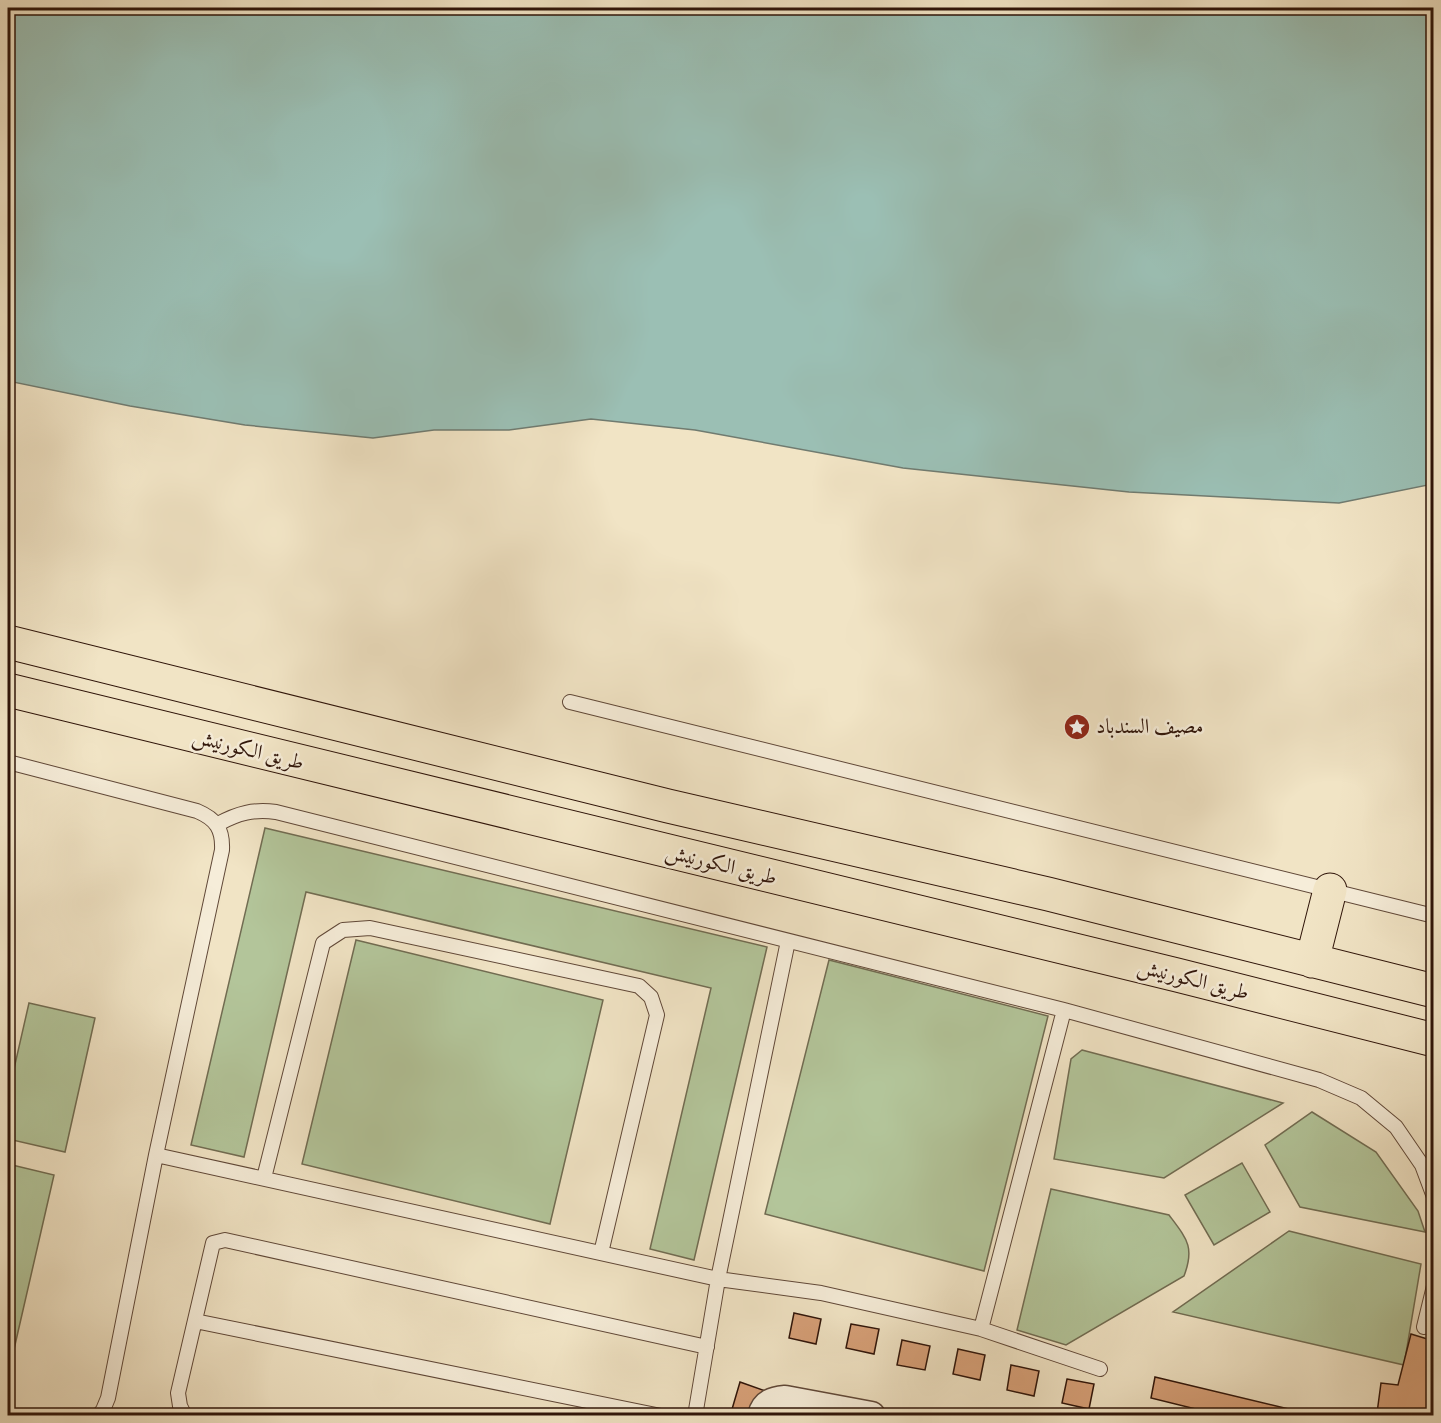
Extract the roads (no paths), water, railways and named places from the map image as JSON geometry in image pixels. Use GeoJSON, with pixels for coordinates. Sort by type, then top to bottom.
{"type":"FeatureCollection","features":[{"type":"Feature","properties":{"kind":"highway"},"geometry":{"type":"LineString","coordinates":[[8,642],[645,800],[1048,894],[1434,991]]}},
{"type":"Feature","properties":{"kind":"highway","name":"طريق الكورنيش"},"geometry":{"type":"LineString","coordinates":[[8,690],[1177,975],[1434,1041]]}},
{"type":"Feature","properties":{"kind":"highway"},"geometry":{"type":"LineString","coordinates":[[1312,961],[1329,890]]}},
{"type":"Feature","properties":{"kind":"street"},"geometry":{"type":"LineString","coordinates":[[762,1416],[771,1402],[785,1400],[871,1416]]}},
{"type":"Feature","properties":{"kind":"lane"},"geometry":{"type":"LineString","coordinates":[[570,702],[1434,916]]}},
{"type":"Feature","properties":{"kind":"lane"},"geometry":{"type":"LineString","coordinates":[[8,762],[197,811],[209,816],[218,824],[223,837],[108,1398],[98,1416]]}},
{"type":"Feature","properties":{"kind":"lane"},"geometry":{"type":"LineString","coordinates":[[218,824],[246,812],[261,810],[276,812],[1064,1010],[1319,1080],[1361,1098],[1396,1127],[1422,1165],[1434,1197]]}},
{"type":"Feature","properties":{"kind":"lane"},"geometry":{"type":"LineString","coordinates":[[264,1178],[323,943],[343,930],[370,928],[639,987],[651,997],[657,1015],[601,1253]]}},
{"type":"Feature","properties":{"kind":"lane"},"geometry":{"type":"LineString","coordinates":[[695,1416],[718,1279],[788,941]]}},
{"type":"Feature","properties":{"kind":"lane"},"geometry":{"type":"LineString","coordinates":[[981,1329],[1064,1010]]}},
{"type":"Feature","properties":{"kind":"lane"},"geometry":{"type":"LineString","coordinates":[[156,1155],[718,1279],[821,1293],[981,1329],[1100,1369]]}},
{"type":"Feature","properties":{"kind":"lane"},"geometry":{"type":"LineString","coordinates":[[185,1416],[180,1406],[178,1393],[213,1243],[225,1240],[707,1347]]}},
{"type":"Feature","properties":{"kind":"lane"},"geometry":{"type":"LineString","coordinates":[[1424,1327],[1434,1286]]}},
{"type":"Feature","properties":{"kind":"lane"},"geometry":{"type":"LineString","coordinates":[[195,1321],[661,1416]]}},
{"type":"Feature","properties":{"kind":"water"},"geometry":{"type":"Polygon","coordinates":[[[8,8],[1433,8],[1433,484],[1339,503],[1129,492],[903,468],[695,430],[591,419],[509,430],[434,430],[373,438],[245,425],[130,406],[8,381],[8,8]]]}},
{"type":"Feature","properties":{"kind":"place","name":"مصيف السندباد"},"geometry":{"type":"Point","coordinates":[1077,727]}}]}
